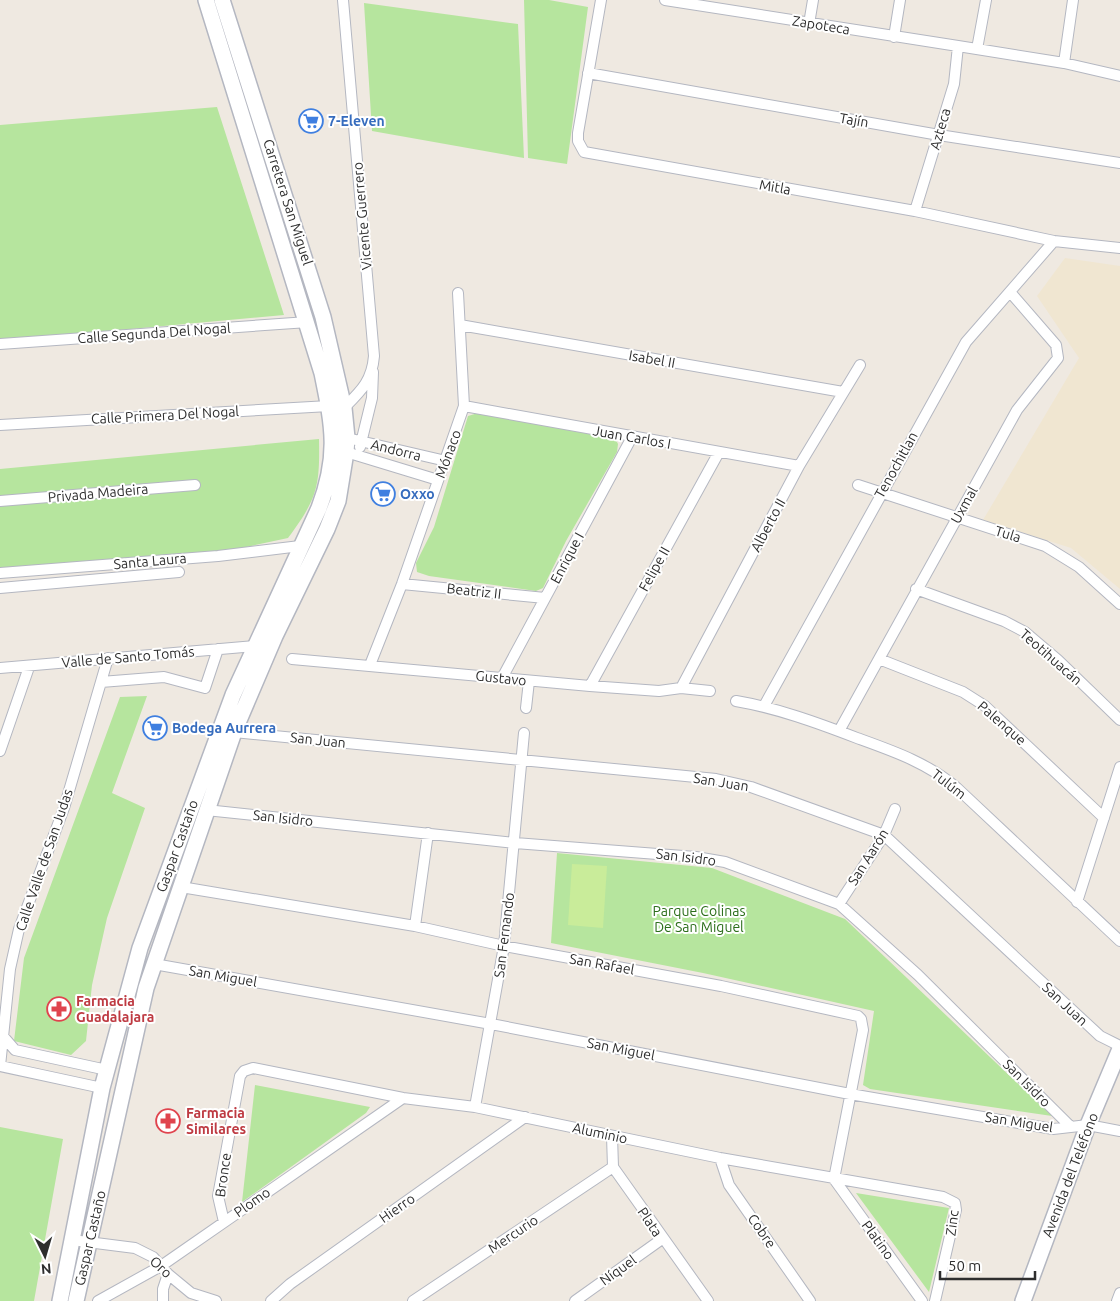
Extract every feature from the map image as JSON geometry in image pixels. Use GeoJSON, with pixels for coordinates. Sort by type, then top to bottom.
{"type":"FeatureCollection","features":[{"type":"Feature","properties":{"kind":"main road","name":"Carretera San Miguel"},"geometry":{"type":"LineString","coordinates":[[206,0],[336,407]]}},
{"type":"Feature","properties":{"kind":"main road","name":"Carretera San Miguel"},"geometry":{"type":"LineString","coordinates":[[222,0],[301,242],[323,317],[336,407]]}},
{"type":"Feature","properties":{"kind":"main road","name":"Gaspar Castaño"},"geometry":{"type":"LineString","coordinates":[[76,1301],[91,1241],[120,1098],[146,988],[234,732],[275,636],[327,529],[338,501],[353,447],[336,407]]}},
{"type":"Feature","properties":{"kind":"main road","name":"Gaspar Castaño"},"geometry":{"type":"LineString","coordinates":[[60,1301],[102,1088],[140,948],[226,712],[300,546],[319,508],[328,479],[336,407]]}},
{"type":"Feature","properties":{"kind":"main road","name":"Avenida del Teléfono"},"geometry":{"type":"LineString","coordinates":[[1023,1301],[1088,1125],[1120,1048]]}},
{"type":"Feature","properties":{"kind":"street","name":"Vicente Guerrero"},"geometry":{"type":"LineString","coordinates":[[343,0],[374,356],[372,398],[353,447]]}},
{"type":"Feature","properties":{"kind":"street","name":"Mitla"},"geometry":{"type":"LineString","coordinates":[[602,0],[578,133],[578,141],[584,152],[915,211],[1054,241],[1120,248]]}},
{"type":"Feature","properties":{"kind":"street","name":"Zapoteca"},"geometry":{"type":"LineString","coordinates":[[665,0],[1064,63],[1120,76]]}},
{"type":"Feature","properties":{"kind":"street"},"geometry":{"type":"LineString","coordinates":[[809,24],[813,0]]}},
{"type":"Feature","properties":{"kind":"street"},"geometry":{"type":"LineString","coordinates":[[894,37],[900,0]]}},
{"type":"Feature","properties":{"kind":"street"},"geometry":{"type":"LineString","coordinates":[[977,49],[986,0]]}},
{"type":"Feature","properties":{"kind":"street"},"geometry":{"type":"LineString","coordinates":[[1064,63],[1073,0]]}},
{"type":"Feature","properties":{"kind":"street","name":"Azteca"},"geometry":{"type":"LineString","coordinates":[[915,211],[954,84],[958,46]]}},
{"type":"Feature","properties":{"kind":"street","name":"Tajín"},"geometry":{"type":"LineString","coordinates":[[588,73],[939,135],[1120,163]]}},
{"type":"Feature","properties":{"kind":"street","name":"Tenochitlan"},"geometry":{"type":"LineString","coordinates":[[764,706],[880,493],[966,342],[1054,241]]}},
{"type":"Feature","properties":{"kind":"street","name":"Uxmal"},"geometry":{"type":"LineString","coordinates":[[839,731],[1017,410],[1058,358],[1056,345],[1010,292]]}},
{"type":"Feature","properties":{"kind":"street","name":"Mónaco"},"geometry":{"type":"LineString","coordinates":[[370,664],[402,584],[464,406],[458,293]]}},
{"type":"Feature","properties":{"kind":"street","name":"Calle Segunda Del Nogal"},"geometry":{"type":"LineString","coordinates":[[0,344],[308,322]]}},
{"type":"Feature","properties":{"kind":"street","name":"Isabel II"},"geometry":{"type":"LineString","coordinates":[[460,325],[843,392]]}},
{"type":"Feature","properties":{"kind":"street","name":"Alberto II"},"geometry":{"type":"LineString","coordinates":[[681,688],[799,466],[860,365]]}},
{"type":"Feature","properties":{"kind":"street"},"geometry":{"type":"LineString","coordinates":[[336,407],[361,391],[373,372]]}},
{"type":"Feature","properties":{"kind":"street","name":"Juan Carlos I"},"geometry":{"type":"LineString","coordinates":[[464,406],[799,466]]}},
{"type":"Feature","properties":{"kind":"street","name":"Calle Primera Del Nogal"},"geometry":{"type":"LineString","coordinates":[[0,425],[336,407]]}},
{"type":"Feature","properties":{"kind":"street","name":"Enrique I"},"geometry":{"type":"LineString","coordinates":[[502,678],[632,437]]}},
{"type":"Feature","properties":{"kind":"street","name":"Andorra"},"geometry":{"type":"LineString","coordinates":[[353,447],[446,462]]}},
{"type":"Feature","properties":{"kind":"street","name":"Andorra"},"geometry":{"type":"LineString","coordinates":[[353,447],[438,480]]}},
{"type":"Feature","properties":{"kind":"street","name":"Felipe II"},"geometry":{"type":"LineString","coordinates":[[590,686],[719,452]]}},
{"type":"Feature","properties":{"kind":"street","name":"Privada Madeira"},"geometry":{"type":"LineString","coordinates":[[0,501],[195,485]]}},
{"type":"Feature","properties":{"kind":"street","name":"Tula"},"geometry":{"type":"LineString","coordinates":[[858,486],[1045,546],[1078,567],[1120,604]]}},
{"type":"Feature","properties":{"kind":"street","name":"Santa Laura"},"geometry":{"type":"LineString","coordinates":[[0,573],[218,556],[300,546]]}},
{"type":"Feature","properties":{"kind":"street"},"geometry":{"type":"LineString","coordinates":[[0,588],[179,572]]}},
{"type":"Feature","properties":{"kind":"street","name":"Beatriz II"},"geometry":{"type":"LineString","coordinates":[[402,584],[545,598]]}},
{"type":"Feature","properties":{"kind":"street","name":"Teotihuacán"},"geometry":{"type":"LineString","coordinates":[[916,590],[1004,621],[1025,632],[1058,660],[1120,720]]}},
{"type":"Feature","properties":{"kind":"street","name":"Valle de Santo Tomás"},"geometry":{"type":"LineString","coordinates":[[0,668],[255,646]]}},
{"type":"Feature","properties":{"kind":"street"},"geometry":{"type":"LineString","coordinates":[[101,682],[164,677],[205,688],[218,650]]}},
{"type":"Feature","properties":{"kind":"street","name":"Calle Valle de San Judas"},"geometry":{"type":"LineString","coordinates":[[0,1066],[1,1034],[10,968],[19,929],[64,808],[108,658]]}},
{"type":"Feature","properties":{"kind":"street","name":"Gustavo"},"geometry":{"type":"LineString","coordinates":[[292,659],[370,664],[590,686],[659,691],[681,688],[710,691]]}},
{"type":"Feature","properties":{"kind":"street","name":"Palenque"},"geometry":{"type":"LineString","coordinates":[[879,659],[963,692],[985,706],[1104,818]]}},
{"type":"Feature","properties":{"kind":"street"},"geometry":{"type":"LineString","coordinates":[[0,751],[28,666]]}},
{"type":"Feature","properties":{"kind":"street"},"geometry":{"type":"LineString","coordinates":[[526,708],[529,681]]}},
{"type":"Feature","properties":{"kind":"street","name":"Tulúm"},"geometry":{"type":"LineString","coordinates":[[736,701],[764,706],[839,731],[921,763],[947,780],[1120,940]]}},
{"type":"Feature","properties":{"kind":"street","name":"San Juan"},"geometry":{"type":"LineString","coordinates":[[234,732],[522,762],[622,769],[735,782],[751,786],[884,835],[1100,1036],[1120,1048]]}},
{"type":"Feature","properties":{"kind":"street","name":"San Fernando"},"geometry":{"type":"LineString","coordinates":[[475,1107],[504,946],[524,733]]}},
{"type":"Feature","properties":{"kind":"street"},"geometry":{"type":"LineString","coordinates":[[1078,902],[1120,767]]}},
{"type":"Feature","properties":{"kind":"street","name":"San Aarón"},"geometry":{"type":"LineString","coordinates":[[839,904],[884,835],[895,809]]}},
{"type":"Feature","properties":{"kind":"street","name":"San Isidro"},"geometry":{"type":"LineString","coordinates":[[206,810],[515,843],[647,852],[724,862],[839,904],[918,975],[1071,1127]]}},
{"type":"Feature","properties":{"kind":"street"},"geometry":{"type":"LineString","coordinates":[[415,926],[428,833]]}},
{"type":"Feature","properties":{"kind":"street","name":"San Rafael"},"geometry":{"type":"LineString","coordinates":[[181,887],[415,926],[504,946],[721,986],[858,1016],[861,1019],[863,1030],[834,1180]]}},
{"type":"Feature","properties":{"kind":"street","name":"San Miguel"},"geometry":{"type":"LineString","coordinates":[[154,964],[491,1024],[850,1094],[1053,1129],[1088,1125],[1120,1130]]}},
{"type":"Feature","properties":{"kind":"street"},"geometry":{"type":"LineString","coordinates":[[1,1034],[15,1050],[107,1070]]}},
{"type":"Feature","properties":{"kind":"street"},"geometry":{"type":"LineString","coordinates":[[0,1066],[102,1088]]}},
{"type":"Feature","properties":{"kind":"street","name":"Aluminio"},"geometry":{"type":"LineString","coordinates":[[244,1070],[253,1068],[268,1070],[403,1098],[475,1107],[834,1180],[943,1197],[955,1203]]}},
{"type":"Feature","properties":{"kind":"street","name":"Bronce"},"geometry":{"type":"LineString","coordinates":[[224,1222],[218,1196],[240,1076],[244,1070]]}},
{"type":"Feature","properties":{"kind":"street","name":"Plomo"},"geometry":{"type":"LineString","coordinates":[[98,1301],[165,1270],[224,1222],[403,1098]]}},
{"type":"Feature","properties":{"kind":"street","name":"Hierro"},"geometry":{"type":"LineString","coordinates":[[271,1301],[290,1284],[525,1117]]}},
{"type":"Feature","properties":{"kind":"street"},"geometry":{"type":"LineString","coordinates":[[612,1136],[613,1167]]}},
{"type":"Feature","properties":{"kind":"street","name":"Cobre"},"geometry":{"type":"LineString","coordinates":[[720,1158],[730,1185],[810,1301]]}},
{"type":"Feature","properties":{"kind":"street","name":"Plata"},"geometry":{"type":"LineString","coordinates":[[613,1167],[662,1239],[708,1301]]}},
{"type":"Feature","properties":{"kind":"street","name":"Mercurio"},"geometry":{"type":"LineString","coordinates":[[413,1301],[613,1167]]}},
{"type":"Feature","properties":{"kind":"street","name":"Platino"},"geometry":{"type":"LineString","coordinates":[[834,1180],[922,1301]]}},
{"type":"Feature","properties":{"kind":"street","name":"Zinc"},"geometry":{"type":"LineString","coordinates":[[935,1301],[955,1217],[955,1203]]}},
{"type":"Feature","properties":{"kind":"street","name":"Níquel"},"geometry":{"type":"LineString","coordinates":[[575,1301],[662,1239]]}},
{"type":"Feature","properties":{"kind":"street","name":"Oro"},"geometry":{"type":"LineString","coordinates":[[72,1240],[135,1248],[153,1257],[191,1293],[216,1301]]}},
{"type":"Feature","properties":{"kind":"street"},"geometry":{"type":"LineString","coordinates":[[163,1301],[165,1270]]}},
{"type":"Feature","properties":{"kind":"street"},"geometry":{"type":"LineString","coordinates":[[1117,1301],[1120,1293]]}},
{"type":"Feature","properties":{"kind":"shaded area"},"geometry":{"type":"Polygon","coordinates":[[[1065,258],[1120,266],[1120,589],[1071,548],[983,520],[1079,358],[1037,296],[1065,258]]]}},
{"type":"Feature","properties":{"kind":"green space"},"geometry":{"type":"Polygon","coordinates":[[[524,0],[549,0],[588,7],[567,164],[528,158],[524,0]]]}},
{"type":"Feature","properties":{"kind":"green space"},"geometry":{"type":"Polygon","coordinates":[[[364,3],[518,24],[524,158],[372,131],[364,3]]]}},
{"type":"Feature","properties":{"kind":"green space"},"geometry":{"type":"Polygon","coordinates":[[[217,107],[284,315],[0,341],[0,125],[217,107]]]}},
{"type":"Feature","properties":{"kind":"green space"},"geometry":{"type":"Polygon","coordinates":[[[478,413],[615,438],[618,444],[617,452],[566,541],[543,588],[536,591],[429,576],[417,572],[416,563],[434,527],[468,416],[478,413]]]}},
{"type":"Feature","properties":{"kind":"green space"},"geometry":{"type":"Polygon","coordinates":[[[319,439],[319,469],[315,492],[298,525],[288,538],[214,554],[0,572],[0,469],[319,439]]]}},
{"type":"Feature","properties":{"kind":"green space"},"geometry":{"type":"Polygon","coordinates":[[[147,696],[112,793],[145,808],[107,918],[92,985],[86,1041],[71,1055],[14,1041],[24,958],[120,697],[147,696]]]}},
{"type":"Feature","properties":{"kind":"green space","name":"Parque Colinas De San Miguel"},"geometry":{"type":"Polygon","coordinates":[[[557,853],[712,868],[845,919],[1052,1116],[870,1089],[863,1085],[874,1011],[703,973],[551,943],[557,853]]]}},
{"type":"Feature","properties":{"kind":"green space"},"geometry":{"type":"Polygon","coordinates":[[[572,864],[607,866],[603,928],[568,925],[572,864]]]}},
{"type":"Feature","properties":{"kind":"green space"},"geometry":{"type":"Polygon","coordinates":[[[255,1085],[370,1107],[366,1113],[242,1202],[255,1085]]]}},
{"type":"Feature","properties":{"kind":"green space"},"geometry":{"type":"Polygon","coordinates":[[[0,1127],[63,1139],[34,1301],[0,1301],[0,1127]]]}},
{"type":"Feature","properties":{"kind":"green space"},"geometry":{"type":"Polygon","coordinates":[[[856,1193],[949,1208],[929,1292],[856,1193]]]}},
{"type":"Feature","properties":{"kind":"place","name":"7-Eleven"},"geometry":{"type":"Point","coordinates":[311,121]}},
{"type":"Feature","properties":{"kind":"place","name":"Oxxo"},"geometry":{"type":"Point","coordinates":[383,494]}},
{"type":"Feature","properties":{"kind":"place","name":"Bodega Aurrera"},"geometry":{"type":"Point","coordinates":[155,728]}},
{"type":"Feature","properties":{"kind":"place","name":"Farmacia Guadalajara"},"geometry":{"type":"Point","coordinates":[59,1009]}},
{"type":"Feature","properties":{"kind":"place","name":"Farmacia Similares"},"geometry":{"type":"Point","coordinates":[168,1121]}}]}
